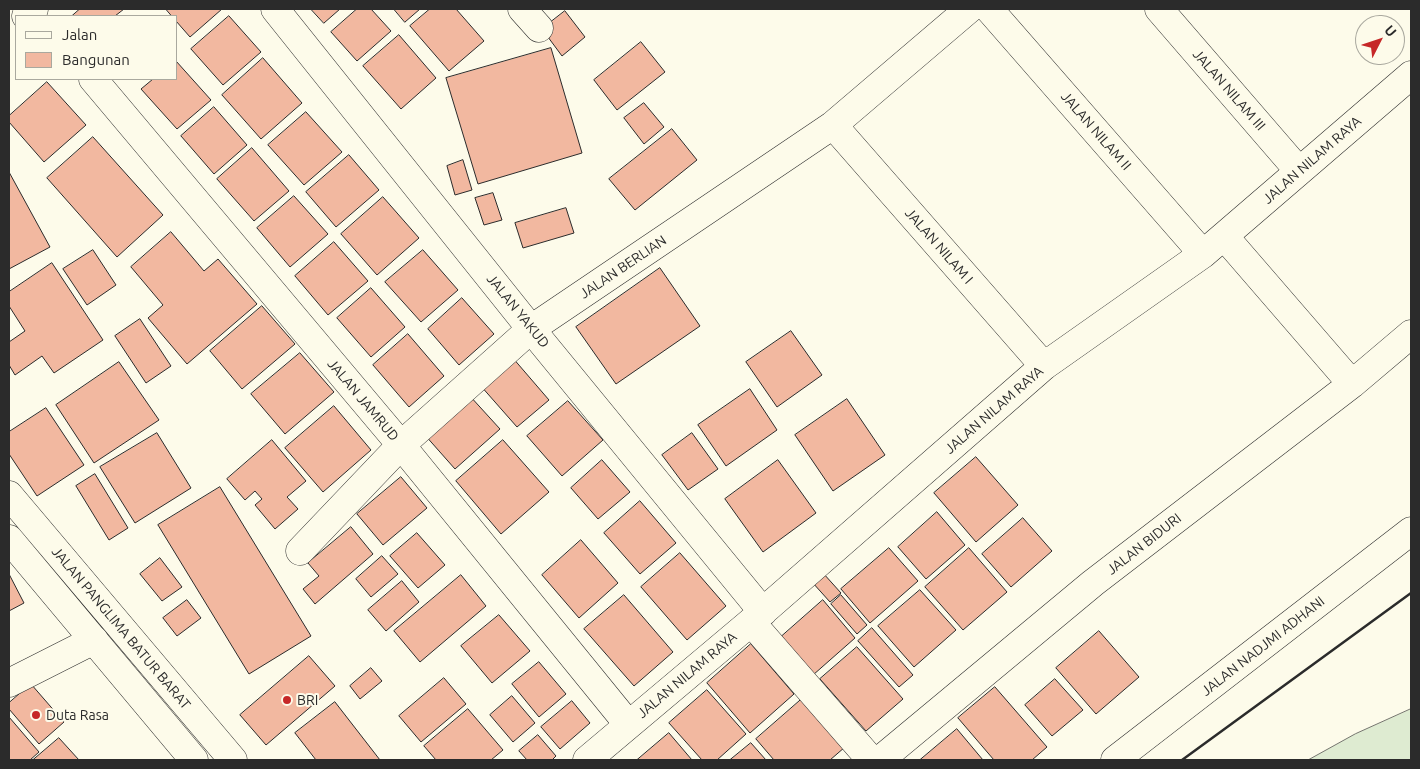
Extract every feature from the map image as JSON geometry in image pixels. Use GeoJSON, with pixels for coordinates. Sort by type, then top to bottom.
{"type":"FeatureCollection","features":[{"type":"Feature","properties":{"kind":"street","name":"JALAN YAKUD"},"geometry":{"type":"LineString","coordinates":[[275,9],[532,329],[871,760]]}},
{"type":"Feature","properties":{"kind":"street","name":"JALAN BERLIAN"},"geometry":{"type":"LineString","coordinates":[[300,551],[401,445],[532,329],[834,125],[969,9]]}},
{"type":"Feature","properties":{"kind":"street","name":"JALAN NILAM II"},"geometry":{"type":"LineString","coordinates":[[989,9],[1203,254]]}},
{"type":"Feature","properties":{"kind":"street","name":"JALAN NILAM III"},"geometry":{"type":"LineString","coordinates":[[1159,9],[1299,171]]}},
{"type":"Feature","properties":{"kind":"street","name":"JALAN NILAM RAYA"},"geometry":{"type":"LineString","coordinates":[[587,760],[757,617],[1044,366],[1203,254],[1411,74]]}},
{"type":"Feature","properties":{"kind":"street","name":"JALAN JAMRUD"},"geometry":{"type":"LineString","coordinates":[[94,80],[401,445],[628,724]]}},
{"type":"Feature","properties":{"kind":"street","name":"JALAN NILAM I"},"geometry":{"type":"LineString","coordinates":[[834,125],[1044,366]]}},
{"type":"Feature","properties":{"kind":"street"},"geometry":{"type":"LineString","coordinates":[[1224,236],[1352,384]]}},
{"type":"Feature","properties":{"kind":"street","name":"JALAN BIDURI"},"geometry":{"type":"LineString","coordinates":[[880,760],[1094,583],[1352,384],[1411,334]]}},
{"type":"Feature","properties":{"kind":"street","name":"JALAN PANGLIMA BATUR BARAT"},"geometry":{"type":"LineString","coordinates":[[9,495],[233,760]]}},
{"type":"Feature","properties":{"kind":"street","name":"JALAN NADJMI ADHANI"},"geometry":{"type":"LineString","coordinates":[[1115,760],[1411,531]]}},
{"type":"Feature","properties":{"kind":"street","name":"JALAN PANGLIMA BATUR BARAT"},"geometry":{"type":"LineString","coordinates":[[9,539],[194,760]]}},
{"type":"Feature","properties":{"kind":"street"},"geometry":{"type":"LineString","coordinates":[[9,683],[94,640]]}},
{"type":"Feature","properties":{"kind":"green space"},"geometry":{"type":"Polygon","coordinates":[[[1411,709],[1411,760],[1308,760],[1355,734],[1411,709]]]}},
{"type":"Feature","properties":{"kind":"building"},"geometry":{"type":"Polygon","coordinates":[[[80,9],[124,9],[116,15],[73,15],[80,9]]]}},
{"type":"Feature","properties":{"kind":"building"},"geometry":{"type":"Polygon","coordinates":[[[166,9],[222,9],[190,37],[178,23],[178,15],[171,15],[166,9]]]}},
{"type":"Feature","properties":{"kind":"building"},"geometry":{"type":"Polygon","coordinates":[[[311,9],[340,9],[324,23],[311,9]]]}},
{"type":"Feature","properties":{"kind":"building"},"geometry":{"type":"Polygon","coordinates":[[[357,9],[371,9],[391,31],[357,61],[331,32],[357,9]]]}},
{"type":"Feature","properties":{"kind":"building"},"geometry":{"type":"Polygon","coordinates":[[[394,9],[420,9],[405,22],[394,9]]]}},
{"type":"Feature","properties":{"kind":"building"},"geometry":{"type":"Polygon","coordinates":[[[430,9],[456,9],[484,41],[449,71],[410,26],[430,9]]]}},
{"type":"Feature","properties":{"kind":"building"},"geometry":{"type":"Polygon","coordinates":[[[565,11],[585,37],[562,56],[542,29],[565,11]]]}},
{"type":"Feature","properties":{"kind":"building"},"geometry":{"type":"Polygon","coordinates":[[[229,16],[261,52],[223,85],[191,49],[229,16]]]}},
{"type":"Feature","properties":{"kind":"building"},"geometry":{"type":"Polygon","coordinates":[[[399,35],[436,78],[401,109],[363,66],[399,35]]]}},
{"type":"Feature","properties":{"kind":"building"},"geometry":{"type":"Polygon","coordinates":[[[641,42],[665,72],[617,110],[594,80],[641,42]]]}},
{"type":"Feature","properties":{"kind":"building"},"geometry":{"type":"Polygon","coordinates":[[[551,48],[582,153],[478,184],[446,78],[551,48]]]}},
{"type":"Feature","properties":{"kind":"building"},"geometry":{"type":"Polygon","coordinates":[[[263,58],[302,103],[261,139],[222,95],[263,58]]]}},
{"type":"Feature","properties":{"kind":"building"},"geometry":{"type":"Polygon","coordinates":[[[178,63],[211,100],[177,129],[141,89],[152,80],[178,80],[178,63]]]}},
{"type":"Feature","properties":{"kind":"building"},"geometry":{"type":"Polygon","coordinates":[[[47,82],[86,125],[44,162],[9,122],[9,116],[47,82]]]}},
{"type":"Feature","properties":{"kind":"building"},"geometry":{"type":"Polygon","coordinates":[[[644,103],[664,127],[644,144],[624,118],[644,103]]]}},
{"type":"Feature","properties":{"kind":"building"},"geometry":{"type":"Polygon","coordinates":[[[214,107],[247,145],[214,174],[181,136],[214,107]]]}},
{"type":"Feature","properties":{"kind":"building"},"geometry":{"type":"Polygon","coordinates":[[[306,112],[342,152],[304,185],[268,145],[306,112]]]}},
{"type":"Feature","properties":{"kind":"building"},"geometry":{"type":"Polygon","coordinates":[[[672,129],[697,160],[635,210],[609,179],[672,129]]]}},
{"type":"Feature","properties":{"kind":"building"},"geometry":{"type":"Polygon","coordinates":[[[93,137],[163,215],[117,257],[47,178],[93,137]]]}},
{"type":"Feature","properties":{"kind":"building"},"geometry":{"type":"Polygon","coordinates":[[[252,148],[289,191],[254,221],[217,179],[252,148]]]}},
{"type":"Feature","properties":{"kind":"building"},"geometry":{"type":"Polygon","coordinates":[[[349,155],[379,190],[336,227],[306,192],[349,155]]]}},
{"type":"Feature","properties":{"kind":"building"},"geometry":{"type":"Polygon","coordinates":[[[463,160],[472,190],[455,195],[447,166],[463,160]]]}},
{"type":"Feature","properties":{"kind":"building"},"geometry":{"type":"Polygon","coordinates":[[[9,172],[50,247],[9,269],[9,172]]]}},
{"type":"Feature","properties":{"kind":"building"},"geometry":{"type":"Polygon","coordinates":[[[493,193],[502,220],[484,225],[475,198],[493,193]]]}},
{"type":"Feature","properties":{"kind":"building"},"geometry":{"type":"Polygon","coordinates":[[[294,196],[328,234],[290,267],[257,228],[294,196]]]}},
{"type":"Feature","properties":{"kind":"building"},"geometry":{"type":"Polygon","coordinates":[[[383,197],[419,238],[377,275],[341,234],[383,197]]]}},
{"type":"Feature","properties":{"kind":"building"},"geometry":{"type":"Polygon","coordinates":[[[566,208],[574,233],[523,248],[515,223],[566,208]]]}},
{"type":"Feature","properties":{"kind":"building"},"geometry":{"type":"Polygon","coordinates":[[[171,232],[204,271],[218,259],[257,304],[187,364],[148,318],[163,305],[131,267],[171,232]]]}},
{"type":"Feature","properties":{"kind":"building"},"geometry":{"type":"Polygon","coordinates":[[[334,242],[368,281],[328,315],[295,276],[334,242]]]}},
{"type":"Feature","properties":{"kind":"building"},"geometry":{"type":"Polygon","coordinates":[[[93,250],[116,285],[87,305],[63,269],[93,250]]]}},
{"type":"Feature","properties":{"kind":"building"},"geometry":{"type":"Polygon","coordinates":[[[423,250],[458,290],[421,322],[385,282],[423,250]]]}},
{"type":"Feature","properties":{"kind":"building"},"geometry":{"type":"Polygon","coordinates":[[[52,263],[103,340],[54,373],[42,356],[15,375],[9,365],[9,342],[25,331],[9,306],[9,292],[52,263]]]}},
{"type":"Feature","properties":{"kind":"building"},"geometry":{"type":"Polygon","coordinates":[[[660,268],[700,326],[616,384],[576,327],[660,268]]]}},
{"type":"Feature","properties":{"kind":"building"},"geometry":{"type":"Polygon","coordinates":[[[371,288],[405,327],[371,357],[337,318],[371,288]]]}},
{"type":"Feature","properties":{"kind":"building"},"geometry":{"type":"Polygon","coordinates":[[[462,298],[494,334],[459,365],[428,329],[462,298]]]}},
{"type":"Feature","properties":{"kind":"building"},"geometry":{"type":"Polygon","coordinates":[[[262,306],[295,344],[242,389],[210,351],[262,306]]]}},
{"type":"Feature","properties":{"kind":"building"},"geometry":{"type":"Polygon","coordinates":[[[140,319],[171,366],[146,383],[115,336],[140,319]]]}},
{"type":"Feature","properties":{"kind":"building"},"geometry":{"type":"Polygon","coordinates":[[[791,331],[822,375],[777,407],[746,362],[791,331]]]}},
{"type":"Feature","properties":{"kind":"building"},"geometry":{"type":"Polygon","coordinates":[[[408,334],[444,376],[409,407],[373,365],[408,334]]]}},
{"type":"Feature","properties":{"kind":"building"},"geometry":{"type":"Polygon","coordinates":[[[300,353],[334,392],[285,434],[251,394],[300,353]]]}},
{"type":"Feature","properties":{"kind":"building"},"geometry":{"type":"Polygon","coordinates":[[[512,357],[549,400],[517,427],[480,385],[512,357]]]}},
{"type":"Feature","properties":{"kind":"building"},"geometry":{"type":"Polygon","coordinates":[[[119,362],[159,420],[94,463],[56,405],[119,362]]]}},
{"type":"Feature","properties":{"kind":"building"},"geometry":{"type":"Polygon","coordinates":[[[750,389],[777,430],[726,466],[698,425],[750,389]]]}},
{"type":"Feature","properties":{"kind":"building"},"geometry":{"type":"Polygon","coordinates":[[[469,395],[500,429],[455,469],[424,434],[469,395]]]}},
{"type":"Feature","properties":{"kind":"building"},"geometry":{"type":"Polygon","coordinates":[[[847,399],[885,455],[833,491],[795,435],[847,399]]]}},
{"type":"Feature","properties":{"kind":"building"},"geometry":{"type":"Polygon","coordinates":[[[568,401],[603,440],[562,476],[527,436],[568,401]]]}},
{"type":"Feature","properties":{"kind":"building"},"geometry":{"type":"Polygon","coordinates":[[[334,406],[371,450],[323,492],[285,448],[334,406]]]}},
{"type":"Feature","properties":{"kind":"building"},"geometry":{"type":"Polygon","coordinates":[[[46,408],[84,465],[37,496],[9,454],[9,432],[46,408]]]}},
{"type":"Feature","properties":{"kind":"building"},"geometry":{"type":"Polygon","coordinates":[[[157,433],[191,488],[135,523],[100,467],[157,433]]]}},
{"type":"Feature","properties":{"kind":"building"},"geometry":{"type":"Polygon","coordinates":[[[692,433],[718,469],[688,490],[662,455],[692,433]]]}},
{"type":"Feature","properties":{"kind":"building"},"geometry":{"type":"Polygon","coordinates":[[[272,440],[306,481],[287,497],[298,509],[275,529],[255,505],[262,499],[255,491],[245,500],[227,479],[272,440]]]}},
{"type":"Feature","properties":{"kind":"building"},"geometry":{"type":"Polygon","coordinates":[[[503,440],[549,492],[501,534],[456,481],[503,440]]]}},
{"type":"Feature","properties":{"kind":"building"},"geometry":{"type":"Polygon","coordinates":[[[976,457],[1018,505],[976,542],[934,493],[976,457]]]}},
{"type":"Feature","properties":{"kind":"building"},"geometry":{"type":"Polygon","coordinates":[[[602,460],[630,492],[598,519],[571,488],[602,460]]]}},
{"type":"Feature","properties":{"kind":"building"},"geometry":{"type":"Polygon","coordinates":[[[778,460],[816,513],[763,552],[725,499],[778,460]]]}},
{"type":"Feature","properties":{"kind":"building"},"geometry":{"type":"Polygon","coordinates":[[[95,474],[128,528],[109,540],[76,486],[95,474]]]}},
{"type":"Feature","properties":{"kind":"building"},"geometry":{"type":"Polygon","coordinates":[[[401,477],[427,508],[383,545],[357,514],[401,477]]]}},
{"type":"Feature","properties":{"kind":"building"},"geometry":{"type":"Polygon","coordinates":[[[220,487],[311,636],[249,674],[158,525],[220,487]]]}},
{"type":"Feature","properties":{"kind":"building"},"geometry":{"type":"Polygon","coordinates":[[[640,501],[676,543],[640,574],[604,533],[640,501]]]}},
{"type":"Feature","properties":{"kind":"building"},"geometry":{"type":"Polygon","coordinates":[[[937,512],[965,545],[926,579],[898,547],[937,512]]]}},
{"type":"Feature","properties":{"kind":"building"},"geometry":{"type":"Polygon","coordinates":[[[1023,518],[1052,551],[1011,587],[982,554],[1023,518]]]}},
{"type":"Feature","properties":{"kind":"building"},"geometry":{"type":"Polygon","coordinates":[[[351,527],[373,554],[315,604],[303,589],[319,576],[308,563],[351,527]]]}},
{"type":"Feature","properties":{"kind":"building"},"geometry":{"type":"Polygon","coordinates":[[[417,533],[445,565],[418,588],[390,556],[417,533]]]}},
{"type":"Feature","properties":{"kind":"building"},"geometry":{"type":"Polygon","coordinates":[[[581,540],[618,583],[579,618],[542,575],[581,540]]]}},
{"type":"Feature","properties":{"kind":"building"},"geometry":{"type":"Polygon","coordinates":[[[889,548],[918,581],[870,623],[841,589],[889,548]]]}},
{"type":"Feature","properties":{"kind":"building"},"geometry":{"type":"Polygon","coordinates":[[[969,548],[1007,592],[963,630],[925,587],[969,548]]]}},
{"type":"Feature","properties":{"kind":"building"},"geometry":{"type":"Polygon","coordinates":[[[680,553],[726,606],[687,640],[641,587],[680,553]]]}},
{"type":"Feature","properties":{"kind":"building"},"geometry":{"type":"Polygon","coordinates":[[[382,556],[398,574],[371,597],[356,579],[382,556]]]}},
{"type":"Feature","properties":{"kind":"building"},"geometry":{"type":"Polygon","coordinates":[[[160,558],[182,587],[162,601],[140,574],[160,558]]]}},
{"type":"Feature","properties":{"kind":"building"},"geometry":{"type":"Polygon","coordinates":[[[823,573],[841,593],[830,602],[812,582],[823,573]]]}},
{"type":"Feature","properties":{"kind":"building"},"geometry":{"type":"Polygon","coordinates":[[[9,574],[24,603],[9,611],[9,574]]]}},
{"type":"Feature","properties":{"kind":"building"},"geometry":{"type":"Polygon","coordinates":[[[461,575],[486,606],[420,662],[394,631],[461,575]]]}},
{"type":"Feature","properties":{"kind":"building"},"geometry":{"type":"Polygon","coordinates":[[[402,581],[419,602],[386,631],[368,610],[402,581]]]}},
{"type":"Feature","properties":{"kind":"building"},"geometry":{"type":"Polygon","coordinates":[[[920,590],[956,630],[914,667],[878,626],[920,590]]]}},
{"type":"Feature","properties":{"kind":"building"},"geometry":{"type":"Polygon","coordinates":[[[624,595],[673,652],[634,686],[584,629],[624,595]]]}},
{"type":"Feature","properties":{"kind":"building"},"geometry":{"type":"Polygon","coordinates":[[[841,595],[867,625],[857,634],[831,604],[841,595]]]}},
{"type":"Feature","properties":{"kind":"building"},"geometry":{"type":"Polygon","coordinates":[[[187,600],[201,618],[177,636],[163,618],[187,600]]]}},
{"type":"Feature","properties":{"kind":"building"},"geometry":{"type":"Polygon","coordinates":[[[823,600],[855,638],[813,675],[781,637],[823,600]]]}},
{"type":"Feature","properties":{"kind":"building"},"geometry":{"type":"Polygon","coordinates":[[[499,615],[530,651],[492,683],[461,646],[499,615]]]}},
{"type":"Feature","properties":{"kind":"building"},"geometry":{"type":"Polygon","coordinates":[[[872,628],[913,675],[899,687],[858,641],[872,628]]]}},
{"type":"Feature","properties":{"kind":"building"},"geometry":{"type":"Polygon","coordinates":[[[1099,631],[1139,677],[1096,714],[1056,668],[1099,631]]]}},
{"type":"Feature","properties":{"kind":"building"},"geometry":{"type":"Polygon","coordinates":[[[751,644],[794,694],[750,733],[707,683],[751,644]]]}},
{"type":"Feature","properties":{"kind":"building"},"geometry":{"type":"Polygon","coordinates":[[[857,647],[903,699],[866,731],[820,679],[857,647]]]}},
{"type":"Feature","properties":{"kind":"building","name":"BRI"},"geometry":{"type":"Polygon","coordinates":[[[309,656],[335,686],[266,745],[240,715],[309,656]]]}},
{"type":"Feature","properties":{"kind":"building"},"geometry":{"type":"Polygon","coordinates":[[[539,662],[566,694],[539,717],[512,684],[539,662]]]}},
{"type":"Feature","properties":{"kind":"building"},"geometry":{"type":"Polygon","coordinates":[[[371,668],[382,681],[360,699],[350,686],[371,668]]]}},
{"type":"Feature","properties":{"kind":"building"},"geometry":{"type":"Polygon","coordinates":[[[444,678],[466,704],[421,742],[399,716],[444,678]]]}},
{"type":"Feature","properties":{"kind":"building"},"geometry":{"type":"Polygon","coordinates":[[[1055,679],[1083,710],[1052,736],[1025,705],[1055,679]]]}},
{"type":"Feature","properties":{"kind":"building","name":"Duta Rasa"},"geometry":{"type":"Polygon","coordinates":[[[31,684],[64,722],[39,744],[9,709],[9,703],[31,684]]]}},
{"type":"Feature","properties":{"kind":"building"},"geometry":{"type":"Polygon","coordinates":[[[995,687],[1047,747],[1032,760],[994,760],[958,718],[995,687]]]}},
{"type":"Feature","properties":{"kind":"building"},"geometry":{"type":"Polygon","coordinates":[[[707,690],[746,734],[717,760],[702,760],[669,723],[707,690]]]}},
{"type":"Feature","properties":{"kind":"building"},"geometry":{"type":"Polygon","coordinates":[[[512,696],[535,723],[513,742],[490,715],[512,696]]]}},
{"type":"Feature","properties":{"kind":"building"},"geometry":{"type":"Polygon","coordinates":[[[803,698],[845,747],[830,760],[774,760],[756,739],[803,698]]]}},
{"type":"Feature","properties":{"kind":"building"},"geometry":{"type":"Polygon","coordinates":[[[572,701],[590,723],[560,749],[541,727],[572,701]]]}},
{"type":"Feature","properties":{"kind":"building"},"geometry":{"type":"Polygon","coordinates":[[[335,702],[380,760],[316,760],[295,733],[335,702]]]}},
{"type":"Feature","properties":{"kind":"building"},"geometry":{"type":"Polygon","coordinates":[[[468,709],[503,750],[491,760],[436,760],[424,746],[468,709]]]}},
{"type":"Feature","properties":{"kind":"building"},"geometry":{"type":"Polygon","coordinates":[[[9,717],[39,752],[30,760],[9,760],[9,717]]]}},
{"type":"Feature","properties":{"kind":"building"},"geometry":{"type":"Polygon","coordinates":[[[957,729],[983,760],[920,760],[957,729]]]}},
{"type":"Feature","properties":{"kind":"building"},"geometry":{"type":"Polygon","coordinates":[[[669,733],[692,760],[637,760],[669,733]]]}},
{"type":"Feature","properties":{"kind":"building"},"geometry":{"type":"Polygon","coordinates":[[[538,735],[556,756],[552,760],[527,760],[519,751],[538,735]]]}},
{"type":"Feature","properties":{"kind":"building"},"geometry":{"type":"Polygon","coordinates":[[[59,738],[79,760],[33,760],[59,738]]]}},
{"type":"Feature","properties":{"kind":"building"},"geometry":{"type":"Polygon","coordinates":[[[751,743],[766,760],[730,760],[751,743]]]}},
{"type":"Feature","properties":{"kind":"wall"},"geometry":{"type":"LineString","coordinates":[[1182,760],[1411,593]]}},
{"type":"Feature","properties":{"kind":"place","name":"BRI"},"geometry":{"type":"Point","coordinates":[287,700]}},
{"type":"Feature","properties":{"kind":"place","name":"Duta Rasa"},"geometry":{"type":"Point","coordinates":[36,715]}}]}
